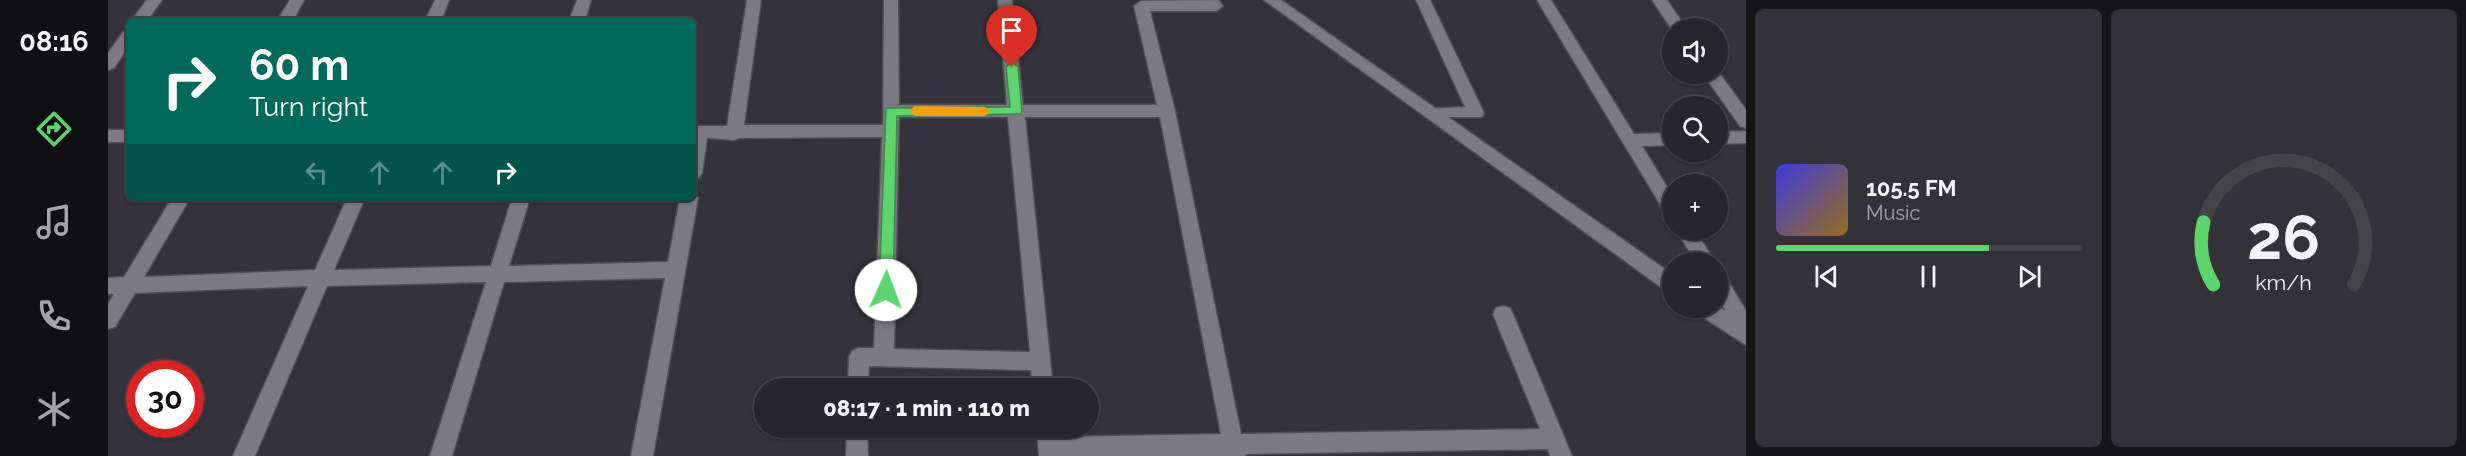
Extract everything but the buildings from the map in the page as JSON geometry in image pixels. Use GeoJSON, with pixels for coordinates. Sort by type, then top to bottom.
{"type":"FeatureCollection","features":[{"type":"Feature","properties":{"kind":"street"},"geometry":{"type":"LineString","coordinates":[[141,18],[155,0]]}},
{"type":"Feature","properties":{"kind":"street"},"geometry":{"type":"LineString","coordinates":[[287,18],[297,0]]}},
{"type":"Feature","properties":{"kind":"street"},"geometry":{"type":"LineString","coordinates":[[434,18],[442,0]]}},
{"type":"Feature","properties":{"kind":"street"},"geometry":{"type":"LineString","coordinates":[[578,18],[584,0]]}},
{"type":"Feature","properties":{"kind":"street"},"geometry":{"type":"LineString","coordinates":[[734,134],[754,0]]}},
{"type":"Feature","properties":{"kind":"street"},"geometry":{"type":"LineString","coordinates":[[884,357],[891,131],[891,0]]}},
{"type":"Feature","properties":{"kind":"street"},"geometry":{"type":"LineString","coordinates":[[1005,0],[1042,378]]}},
{"type":"Feature","properties":{"kind":"street"},"geometry":{"type":"LineString","coordinates":[[1208,0],[1216,6],[1142,6],[1167,111],[1235,450]]}},
{"type":"Feature","properties":{"kind":"street"},"geometry":{"type":"LineString","coordinates":[[1271,0],[1662,277]]}},
{"type":"Feature","properties":{"kind":"street"},"geometry":{"type":"LineString","coordinates":[[1423,0],[1476,112],[1431,113]]}},
{"type":"Feature","properties":{"kind":"street"},"geometry":{"type":"LineString","coordinates":[[1544,0],[1662,193]]}},
{"type":"Feature","properties":{"kind":"street"},"geometry":{"type":"LineString","coordinates":[[1659,0],[1672,18]]}},
{"type":"Feature","properties":{"kind":"street"},"geometry":{"type":"LineString","coordinates":[[108,64],[126,39]]}},
{"type":"Feature","properties":{"kind":"street"},"geometry":{"type":"LineString","coordinates":[[1718,84],[1746,122]]}},
{"type":"Feature","properties":{"kind":"street"},"geometry":{"type":"LineString","coordinates":[[891,111],[1167,111]]}},
{"type":"Feature","properties":{"kind":"street"},"geometry":{"type":"LineString","coordinates":[[697,132],[734,134],[891,131]]}},
{"type":"Feature","properties":{"kind":"street"},"geometry":{"type":"LineString","coordinates":[[108,136],[126,136]]}},
{"type":"Feature","properties":{"kind":"street"},"geometry":{"type":"LineString","coordinates":[[1728,138],[1746,137]]}},
{"type":"Feature","properties":{"kind":"street"},"geometry":{"type":"LineString","coordinates":[[1630,140],[1662,139]]}},
{"type":"Feature","properties":{"kind":"street"},"geometry":{"type":"LineString","coordinates":[[108,321],[179,201]]}},
{"type":"Feature","properties":{"kind":"street"},"geometry":{"type":"LineString","coordinates":[[244,456],[355,201]]}},
{"type":"Feature","properties":{"kind":"street"},"geometry":{"type":"LineString","coordinates":[[441,456],[520,201]]}},
{"type":"Feature","properties":{"kind":"street"},"geometry":{"type":"LineString","coordinates":[[642,456],[688,201]]}},
{"type":"Feature","properties":{"kind":"street"},"geometry":{"type":"LineString","coordinates":[[108,286],[320,278],[676,270]]}},
{"type":"Feature","properties":{"kind":"street"},"geometry":{"type":"LineString","coordinates":[[1728,297],[1744,320]]}},
{"type":"Feature","properties":{"kind":"street"},"geometry":{"type":"LineString","coordinates":[[1049,443],[1235,450],[1558,448],[1503,314]]}},
{"type":"Feature","properties":{"kind":"street"},"geometry":{"type":"LineString","coordinates":[[1720,318],[1746,336]]}},
{"type":"Feature","properties":{"kind":"street"},"geometry":{"type":"LineString","coordinates":[[858,378],[859,357],[1040,360]]}},
{"type":"Feature","properties":{"kind":"street"},"geometry":{"type":"LineString","coordinates":[[856,456],[857,438]]}},
{"type":"Feature","properties":{"kind":"slow traffic"},"geometry":{"type":"LineString","coordinates":[[915,111],[985,111]]}},
{"type":"Feature","properties":{"kind":"route"},"geometry":{"type":"LineString","coordinates":[[886,290],[891,111],[1016,111],[1012,67]]}}]}
